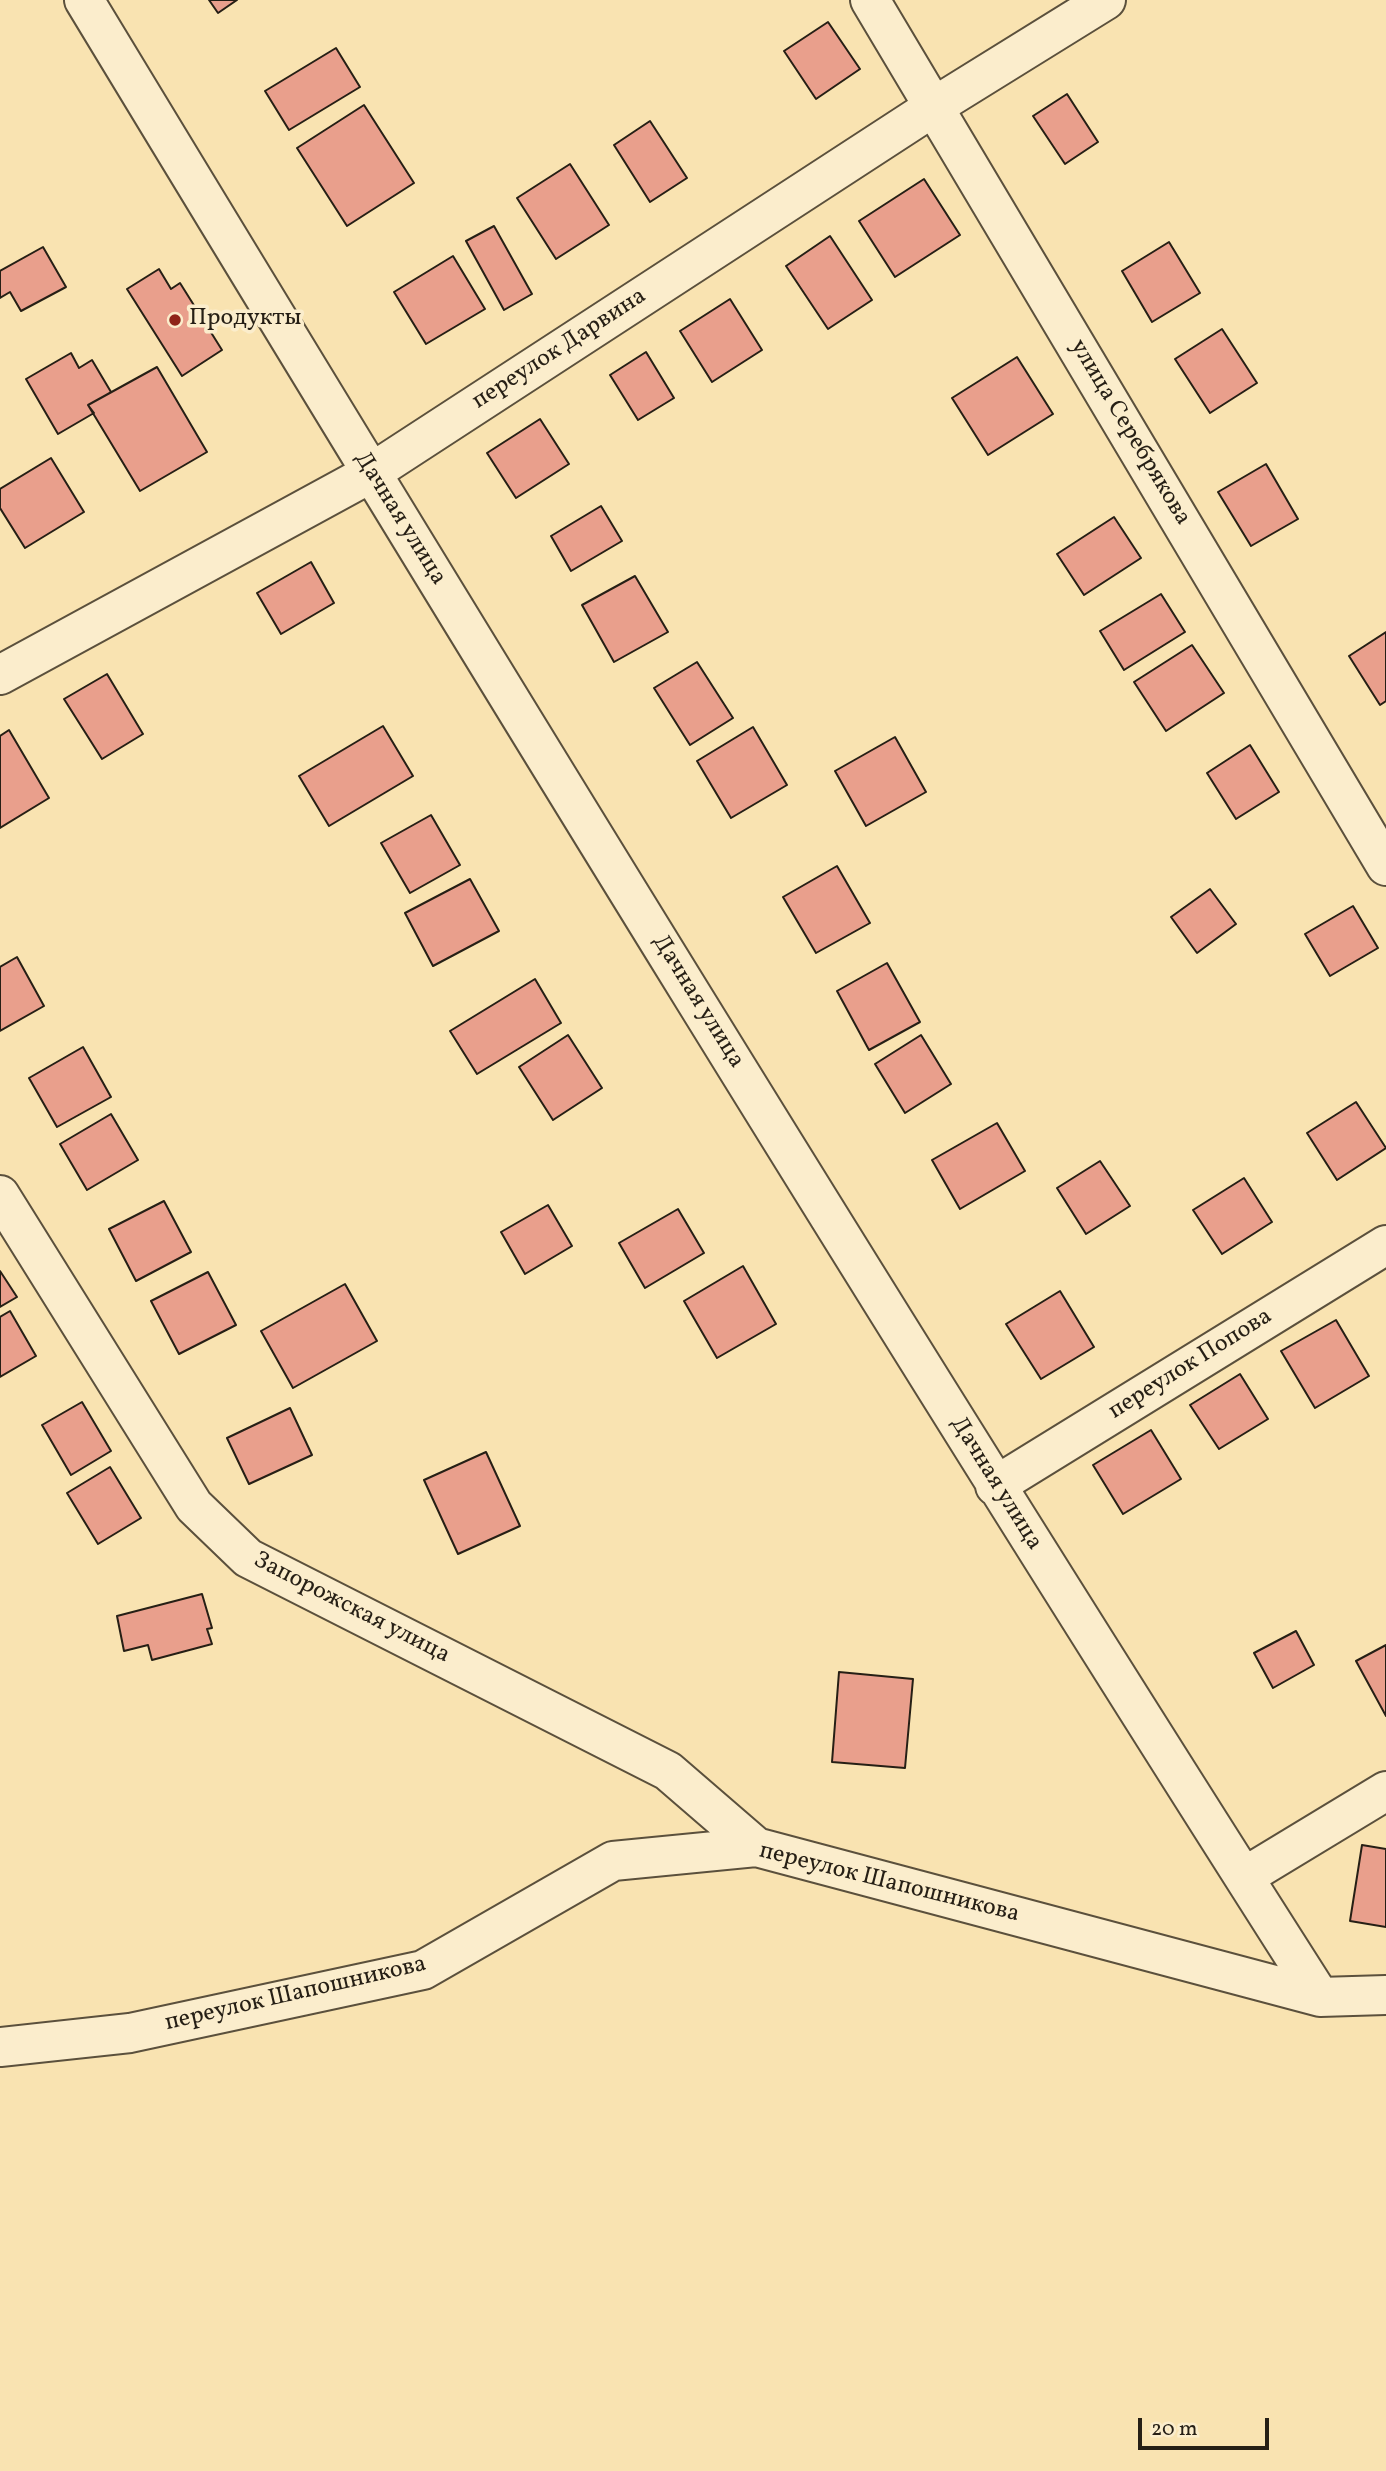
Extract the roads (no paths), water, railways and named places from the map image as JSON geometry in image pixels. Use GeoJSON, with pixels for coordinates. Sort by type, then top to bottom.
{"type":"FeatureCollection","features":[{"type":"Feature","properties":{"kind":"street","name":"Дачная улица"},"geometry":{"type":"LineString","coordinates":[[85,0],[371,473],[995,1486],[1320,1997]]}},
{"type":"Feature","properties":{"kind":"street","name":"улица Серебрякова"},"geometry":{"type":"LineString","coordinates":[[870,0],[1386,866]]}},
{"type":"Feature","properties":{"kind":"street","name":"переулок Дарвина"},"geometry":{"type":"LineString","coordinates":[[0,675],[371,473],[934,106],[1106,0]]}},
{"type":"Feature","properties":{"kind":"street","name":"Запорожская улица"},"geometry":{"type":"LineString","coordinates":[[0,1195],[194,1506],[248,1558],[668,1771],[756,1847]]}},
{"type":"Feature","properties":{"kind":"street","name":"переулок Попова"},"geometry":{"type":"LineString","coordinates":[[995,1486],[1386,1245]]}},
{"type":"Feature","properties":{"kind":"street"},"geometry":{"type":"LineString","coordinates":[[1244,1877],[1386,1791]]}},
{"type":"Feature","properties":{"kind":"street","name":"переулок Шапошникова"},"geometry":{"type":"LineString","coordinates":[[0,2047],[130,2033],[423,1970],[613,1861],[756,1847],[1320,1997],[1386,1994]]}},
{"type":"Feature","properties":{"kind":"place","name":"Продукты"},"geometry":{"type":"Point","coordinates":[175,320]}}]}
